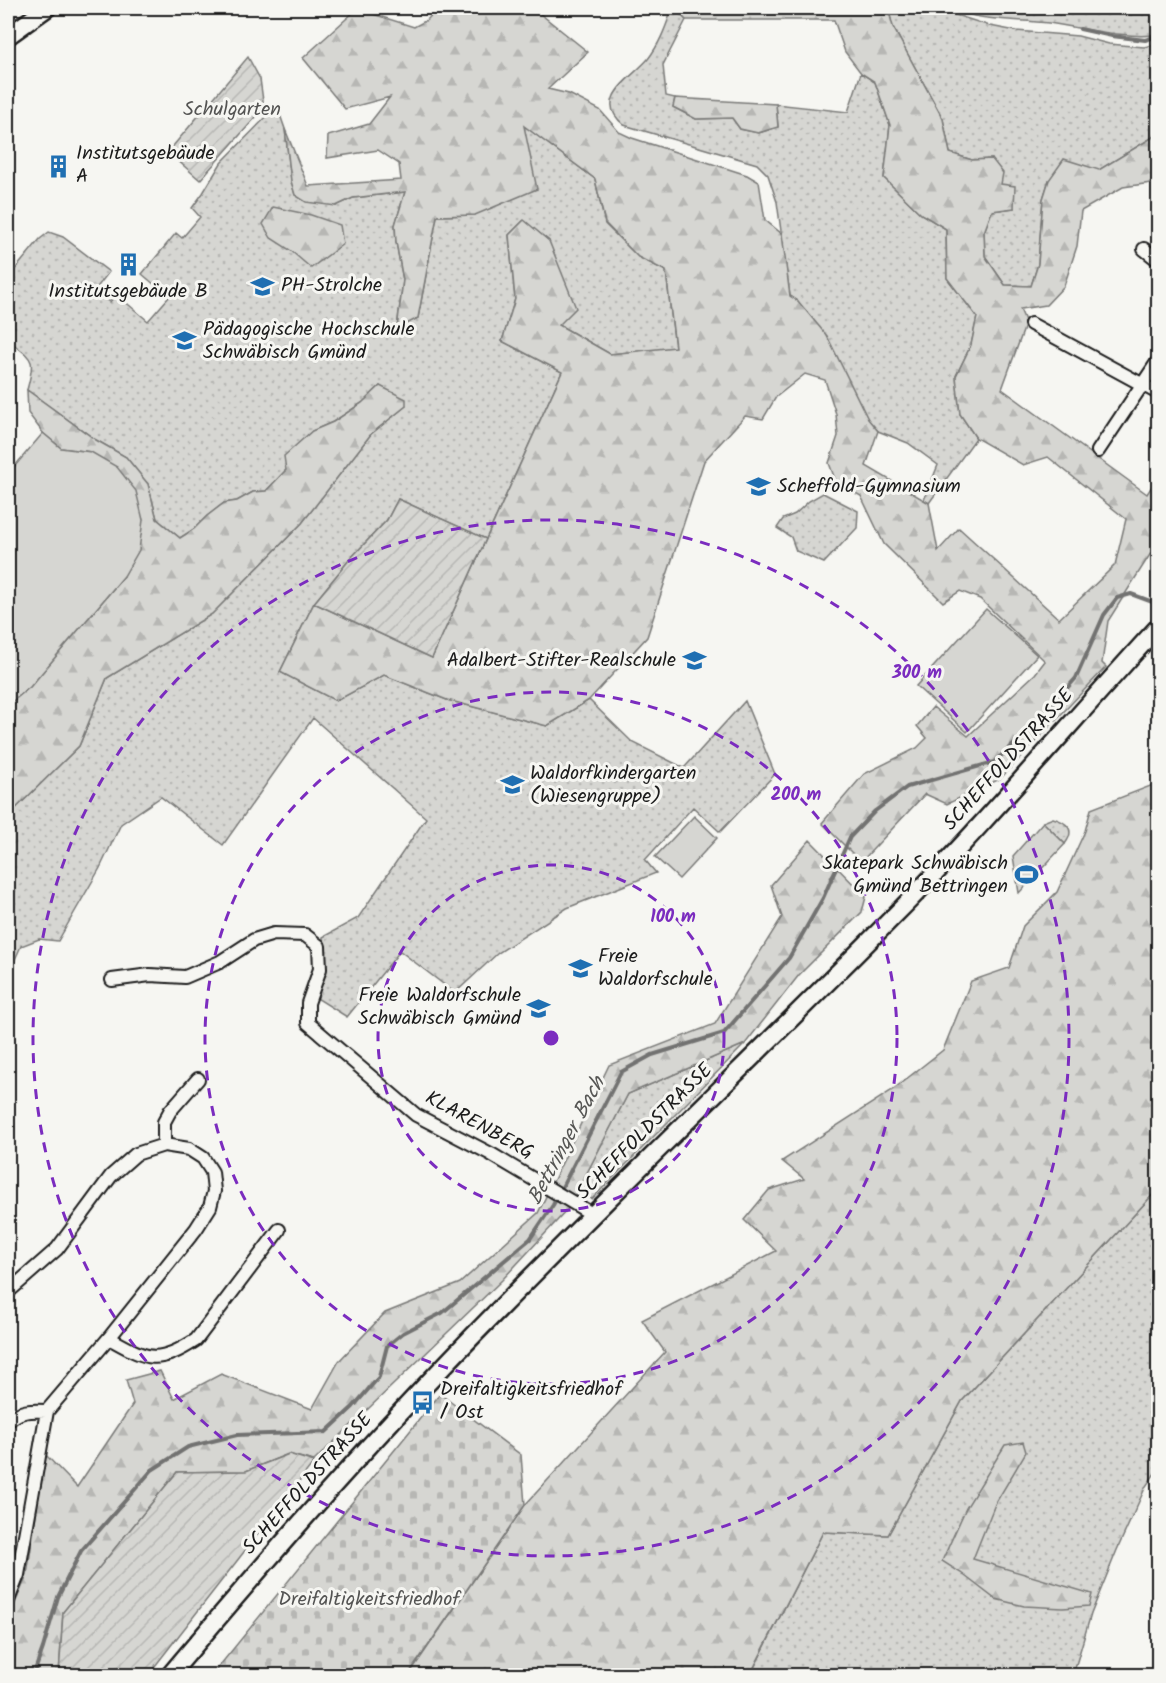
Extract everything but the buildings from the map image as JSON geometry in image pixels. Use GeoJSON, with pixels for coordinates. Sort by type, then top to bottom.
{"type":"FeatureCollection","features":[{"type":"Feature","properties":{"kind":"main road"},"geometry":{"type":"LineString","coordinates":[[8,36],[47,8]]}},
{"type":"Feature","properties":{"kind":"main road","name":"SCHEFFOLDSTRASSE"},"geometry":{"type":"LineString","coordinates":[[169,1676],[341,1476],[586,1210],[896,914],[999,805],[1158,627]]}},
{"type":"Feature","properties":{"kind":"street"},"geometry":{"type":"LineString","coordinates":[[1144,249],[1158,260]]}},
{"type":"Feature","properties":{"kind":"street"},"geometry":{"type":"LineString","coordinates":[[1031,324],[1158,393]]}},
{"type":"Feature","properties":{"kind":"street"},"geometry":{"type":"LineString","coordinates":[[1098,451],[1158,361]]}},
{"type":"Feature","properties":{"kind":"street","name":"KLARENBERG"},"geometry":{"type":"LineString","coordinates":[[112,980],[150,975],[185,977],[220,962],[254,940],[274,934],[305,935],[319,946],[320,969],[308,1004],[308,1023],[416,1116],[491,1154],[586,1210]]}},
{"type":"Feature","properties":{"kind":"street"},"geometry":{"type":"LineString","coordinates":[[164,1145],[164,1122],[170,1111],[198,1079]]}},
{"type":"Feature","properties":{"kind":"street"},"geometry":{"type":"LineString","coordinates":[[8,1292],[57,1249],[111,1176],[136,1154],[164,1145],[189,1149],[203,1158],[212,1172],[214,1191],[210,1207],[196,1229],[47,1411],[18,1575],[8,1600]]}},
{"type":"Feature","properties":{"kind":"street"},"geometry":{"type":"LineString","coordinates":[[108,1338],[138,1354],[159,1358],[178,1352],[195,1340],[279,1230]]}},
{"type":"Feature","properties":{"kind":"street"},"geometry":{"type":"LineString","coordinates":[[8,1421],[29,1409],[47,1411]]}},
{"type":"Feature","properties":{"kind":"green space"},"geometry":{"type":"Polygon","coordinates":[[[438,8],[533,8],[588,52],[548,89],[569,94],[600,110],[619,132],[632,138],[747,175],[759,182],[765,220],[782,234],[790,296],[798,301],[827,336],[868,419],[878,431],[866,466],[929,503],[938,551],[959,528],[1059,619],[1115,565],[1126,519],[1048,457],[1023,465],[976,438],[960,414],[956,376],[971,345],[977,317],[947,278],[946,229],[921,214],[884,178],[890,125],[875,82],[861,73],[845,52],[834,20],[686,20],[679,13],[682,8],[888,8],[893,27],[943,119],[950,153],[972,160],[992,159],[1003,173],[1001,184],[1015,186],[1014,208],[992,211],[984,232],[985,256],[1005,285],[1031,286],[1038,264],[1043,199],[1049,180],[1064,159],[1099,170],[1158,134],[1158,182],[1123,187],[1081,211],[1077,246],[1064,286],[1046,305],[1020,309],[1026,323],[1002,389],[1147,494],[1158,477],[1158,542],[1108,621],[1102,663],[1106,667],[1000,779],[947,804],[925,794],[861,862],[822,823],[864,774],[917,748],[927,738],[917,726],[933,707],[968,736],[1035,674],[1045,661],[980,599],[960,591],[943,602],[884,544],[861,496],[836,482],[829,463],[838,436],[836,414],[825,380],[805,374],[776,397],[763,419],[745,416],[704,461],[647,637],[589,700],[547,726],[447,700],[384,675],[336,701],[280,672],[314,603],[432,658],[562,372],[502,341],[515,299],[509,235],[524,220],[549,241],[576,308],[559,325],[610,354],[675,347],[666,271],[638,257],[605,223],[595,179],[524,126],[537,189],[475,215],[437,216],[418,318],[397,329],[403,280],[395,225],[405,192],[353,198],[336,206],[306,202],[295,195],[291,181],[285,129],[308,186],[401,180],[399,164],[378,150],[327,158],[328,136],[369,124],[390,97],[345,109],[303,58],[357,9],[414,27],[427,20],[438,8]]]}},
{"type":"Feature","properties":{"kind":"green space"},"geometry":{"type":"Polygon","coordinates":[[[888,8],[934,8],[990,26],[1016,31],[1078,36],[1109,44],[1144,47],[1158,44],[1158,134],[1099,170],[1049,180],[1043,199],[1038,264],[1031,286],[1005,285],[985,256],[984,232],[992,211],[1014,208],[1001,184],[992,159],[972,160],[950,153],[943,119],[893,27],[888,8]]]}},
{"type":"Feature","properties":{"kind":"green space"},"geometry":{"type":"Polygon","coordinates":[[[954,8],[1158,8],[1158,33],[1137,36],[1122,35],[1049,23],[984,18],[954,8]]]}},
{"type":"Feature","properties":{"kind":"green space"},"geometry":{"type":"Polygon","coordinates":[[[671,12],[679,13],[686,20],[663,65],[666,96],[675,98],[673,107],[696,119],[732,118],[740,129],[759,133],[778,127],[776,104],[848,112],[861,73],[875,82],[890,125],[884,178],[921,214],[946,229],[947,278],[977,317],[971,345],[956,376],[960,414],[976,438],[929,503],[924,500],[938,465],[908,443],[878,431],[868,420],[798,301],[790,296],[777,202],[768,175],[757,164],[624,125],[615,116],[612,107],[613,98],[624,82],[652,54],[671,12]]]}},
{"type":"Feature","properties":{"kind":"green space","name":"Schulgarten"},"geometry":{"type":"Polygon","coordinates":[[[248,57],[260,79],[264,108],[200,180],[168,152],[248,57]]]}},
{"type":"Feature","properties":{"kind":"green space"},"geometry":{"type":"Polygon","coordinates":[[[675,98],[776,104],[778,127],[758,133],[740,129],[732,118],[696,119],[673,107],[675,98]]]}},
{"type":"Feature","properties":{"kind":"green space"},"geometry":{"type":"Polygon","coordinates":[[[277,106],[285,129],[295,195],[336,206],[353,198],[405,192],[395,225],[403,280],[397,328],[418,318],[437,216],[475,215],[523,125],[595,179],[605,224],[638,257],[666,271],[675,348],[610,354],[559,325],[549,241],[523,221],[509,235],[515,299],[502,341],[562,372],[486,539],[398,499],[387,520],[350,559],[314,603],[280,672],[336,701],[384,675],[447,700],[547,726],[589,700],[632,742],[684,768],[745,701],[775,774],[720,832],[693,807],[645,860],[656,873],[567,908],[498,953],[455,993],[400,951],[347,1017],[315,997],[325,970],[323,937],[358,918],[426,818],[313,718],[223,845],[161,797],[121,824],[100,868],[58,941],[39,939],[21,946],[8,975],[8,816],[79,746],[107,678],[212,614],[302,523],[371,434],[406,406],[380,386],[362,403],[333,422],[312,431],[286,470],[266,491],[253,492],[237,501],[224,503],[180,538],[157,519],[148,484],[126,457],[96,440],[27,390],[32,365],[27,356],[8,340],[8,278],[40,239],[49,232],[63,237],[109,272],[95,290],[110,302],[116,294],[148,321],[169,297],[142,274],[176,233],[182,238],[200,217],[192,208],[221,163],[277,106]]]}},
{"type":"Feature","properties":{"kind":"green space"},"geometry":{"type":"Polygon","coordinates":[[[273,207],[311,215],[340,225],[343,244],[311,268],[271,238],[263,224],[273,207]]]}},
{"type":"Feature","properties":{"kind":"green space"},"geometry":{"type":"Polygon","coordinates":[[[380,386],[406,399],[406,406],[371,434],[302,523],[212,614],[107,678],[79,746],[8,816],[8,705],[30,687],[124,576],[91,452],[61,448],[43,433],[28,413],[27,390],[96,440],[126,457],[148,484],[157,519],[180,538],[224,503],[237,501],[253,492],[266,491],[286,470],[284,456],[312,431],[333,422],[362,403],[380,386]]]}},
{"type":"Feature","properties":{"kind":"green space"},"geometry":{"type":"Polygon","coordinates":[[[43,433],[61,448],[91,452],[117,467],[136,491],[143,520],[139,550],[124,576],[30,687],[8,705],[8,474],[43,433]]]}},
{"type":"Feature","properties":{"kind":"green space"},"geometry":{"type":"Polygon","coordinates":[[[823,493],[858,511],[857,528],[824,563],[796,551],[791,537],[777,528],[783,519],[795,514],[809,501],[823,493]]]}},
{"type":"Feature","properties":{"kind":"green space"},"geometry":{"type":"Polygon","coordinates":[[[398,499],[486,539],[432,658],[314,603],[350,559],[387,520],[398,499]]]}},
{"type":"Feature","properties":{"kind":"green space"},"geometry":{"type":"Polygon","coordinates":[[[986,609],[1037,655],[967,732],[916,686],[986,609]]]}},
{"type":"Feature","properties":{"kind":"green space"},"geometry":{"type":"Polygon","coordinates":[[[1158,783],[1158,1189],[962,1401],[888,1535],[823,1532],[750,1675],[408,1676],[525,1505],[665,1352],[642,1320],[776,1251],[744,1220],[769,1190],[804,1179],[782,1161],[891,1091],[943,1050],[971,981],[1009,968],[1023,926],[1057,892],[1085,831],[1091,809],[1158,783]]]}},
{"type":"Feature","properties":{"kind":"green space"},"geometry":{"type":"Polygon","coordinates":[[[694,816],[717,838],[679,879],[655,857],[694,816]]]}},
{"type":"Feature","properties":{"kind":"green space"},"geometry":{"type":"Polygon","coordinates":[[[1053,818],[1066,824],[1070,831],[1065,844],[1043,822],[1053,818]]]}},
{"type":"Feature","properties":{"kind":"green space","name":"Skatepark Schwäbisch Gmünd Bettringen"},"geometry":{"type":"Polygon","coordinates":[[[1043,822],[1065,844],[1019,893],[1013,856],[1043,822]]]}},
{"type":"Feature","properties":{"kind":"green space"},"geometry":{"type":"Polygon","coordinates":[[[810,840],[866,897],[862,912],[799,975],[745,1044],[628,1094],[568,1209],[502,1280],[314,1461],[288,1454],[246,1471],[177,1472],[63,1612],[59,1675],[8,1676],[8,1620],[27,1575],[45,1454],[77,1487],[133,1404],[126,1380],[160,1371],[174,1399],[221,1374],[312,1409],[339,1361],[385,1313],[460,1283],[538,1213],[609,1065],[715,1024],[782,917],[771,885],[810,840]]]}},
{"type":"Feature","properties":{"kind":"green space"},"geometry":{"type":"Polygon","coordinates":[[[745,1044],[592,1199],[576,1193],[628,1094],[745,1044]]]}},
{"type":"Feature","properties":{"kind":"green space"},"geometry":{"type":"Polygon","coordinates":[[[1158,1189],[1158,1469],[1146,1486],[1117,1550],[1091,1614],[1073,1675],[750,1676],[823,1532],[888,1535],[962,1401],[1158,1189]]]}},
{"type":"Feature","properties":{"kind":"green space","name":"Dreifaltigkeitsfriedhof"},"geometry":{"type":"Polygon","coordinates":[[[440,1394],[521,1455],[525,1505],[408,1675],[212,1675],[440,1394]]]}},
{"type":"Feature","properties":{"kind":"green space"},"geometry":{"type":"Polygon","coordinates":[[[1023,1442],[1026,1452],[995,1504],[973,1559],[1092,1594],[1089,1606],[1063,1608],[1024,1606],[995,1599],[942,1561],[966,1508],[1005,1445],[1023,1442]]]}},
{"type":"Feature","properties":{"kind":"green space"},"geometry":{"type":"Polygon","coordinates":[[[289,1454],[314,1462],[148,1675],[59,1675],[63,1612],[177,1472],[246,1471],[289,1454]]]}},
{"type":"Feature","properties":{"kind":"waterway"},"geometry":{"type":"LineString","coordinates":[[1080,29],[1145,40],[1158,36]]}},
{"type":"Feature","properties":{"kind":"waterway","name":"Bettringer Bach"},"geometry":{"type":"LineString","coordinates":[[33,1676],[58,1597],[81,1551],[152,1470],[188,1447],[237,1435],[326,1432],[353,1407],[379,1377],[387,1346],[403,1333],[442,1313],[530,1239],[553,1205],[621,1072],[652,1055],[724,1033],[789,958],[823,898],[850,837],[875,811],[907,787],[994,762],[1030,730],[1076,678],[1104,615],[1117,598],[1131,594],[1158,604]]}},
{"type":"Feature","properties":{"kind":"place","name":"Institutsgebäude A"},"geometry":{"type":"Point","coordinates":[58,166]}},
{"type":"Feature","properties":{"kind":"place","name":"Institutsgebäude B"},"geometry":{"type":"Point","coordinates":[128,264]}},
{"type":"Feature","properties":{"kind":"place","name":"PH-Strolche"},"geometry":{"type":"Point","coordinates":[263,286]}},
{"type":"Feature","properties":{"kind":"place","name":"Pädagogische Hochschule Schwäbisch Gmünd"},"geometry":{"type":"Point","coordinates":[185,341]}},
{"type":"Feature","properties":{"kind":"place","name":"Scheffold-Gymnasium"},"geometry":{"type":"Point","coordinates":[759,487]}},
{"type":"Feature","properties":{"kind":"place","name":"Adalbert-Stifter-Realschule"},"geometry":{"type":"Point","coordinates":[694,661]}},
{"type":"Feature","properties":{"kind":"place","name":"Waldorfkindergarten (Wiesengruppe)"},"geometry":{"type":"Point","coordinates":[512,785]}},
{"type":"Feature","properties":{"kind":"place","name":"Skatepark Schwäbisch Gmünd Bettringen"},"geometry":{"type":"Point","coordinates":[1026,875]}},
{"type":"Feature","properties":{"kind":"place","name":"Freie Waldorfschule"},"geometry":{"type":"Point","coordinates":[580,968]}},
{"type":"Feature","properties":{"kind":"place","name":"Freie Waldorfschule Schwäbisch Gmünd"},"geometry":{"type":"Point","coordinates":[539,1008]}},
{"type":"Feature","properties":{"kind":"place","name":"Dreifaltigkeitsfriedhof / Ost"},"geometry":{"type":"Point","coordinates":[422,1402]}}]}
